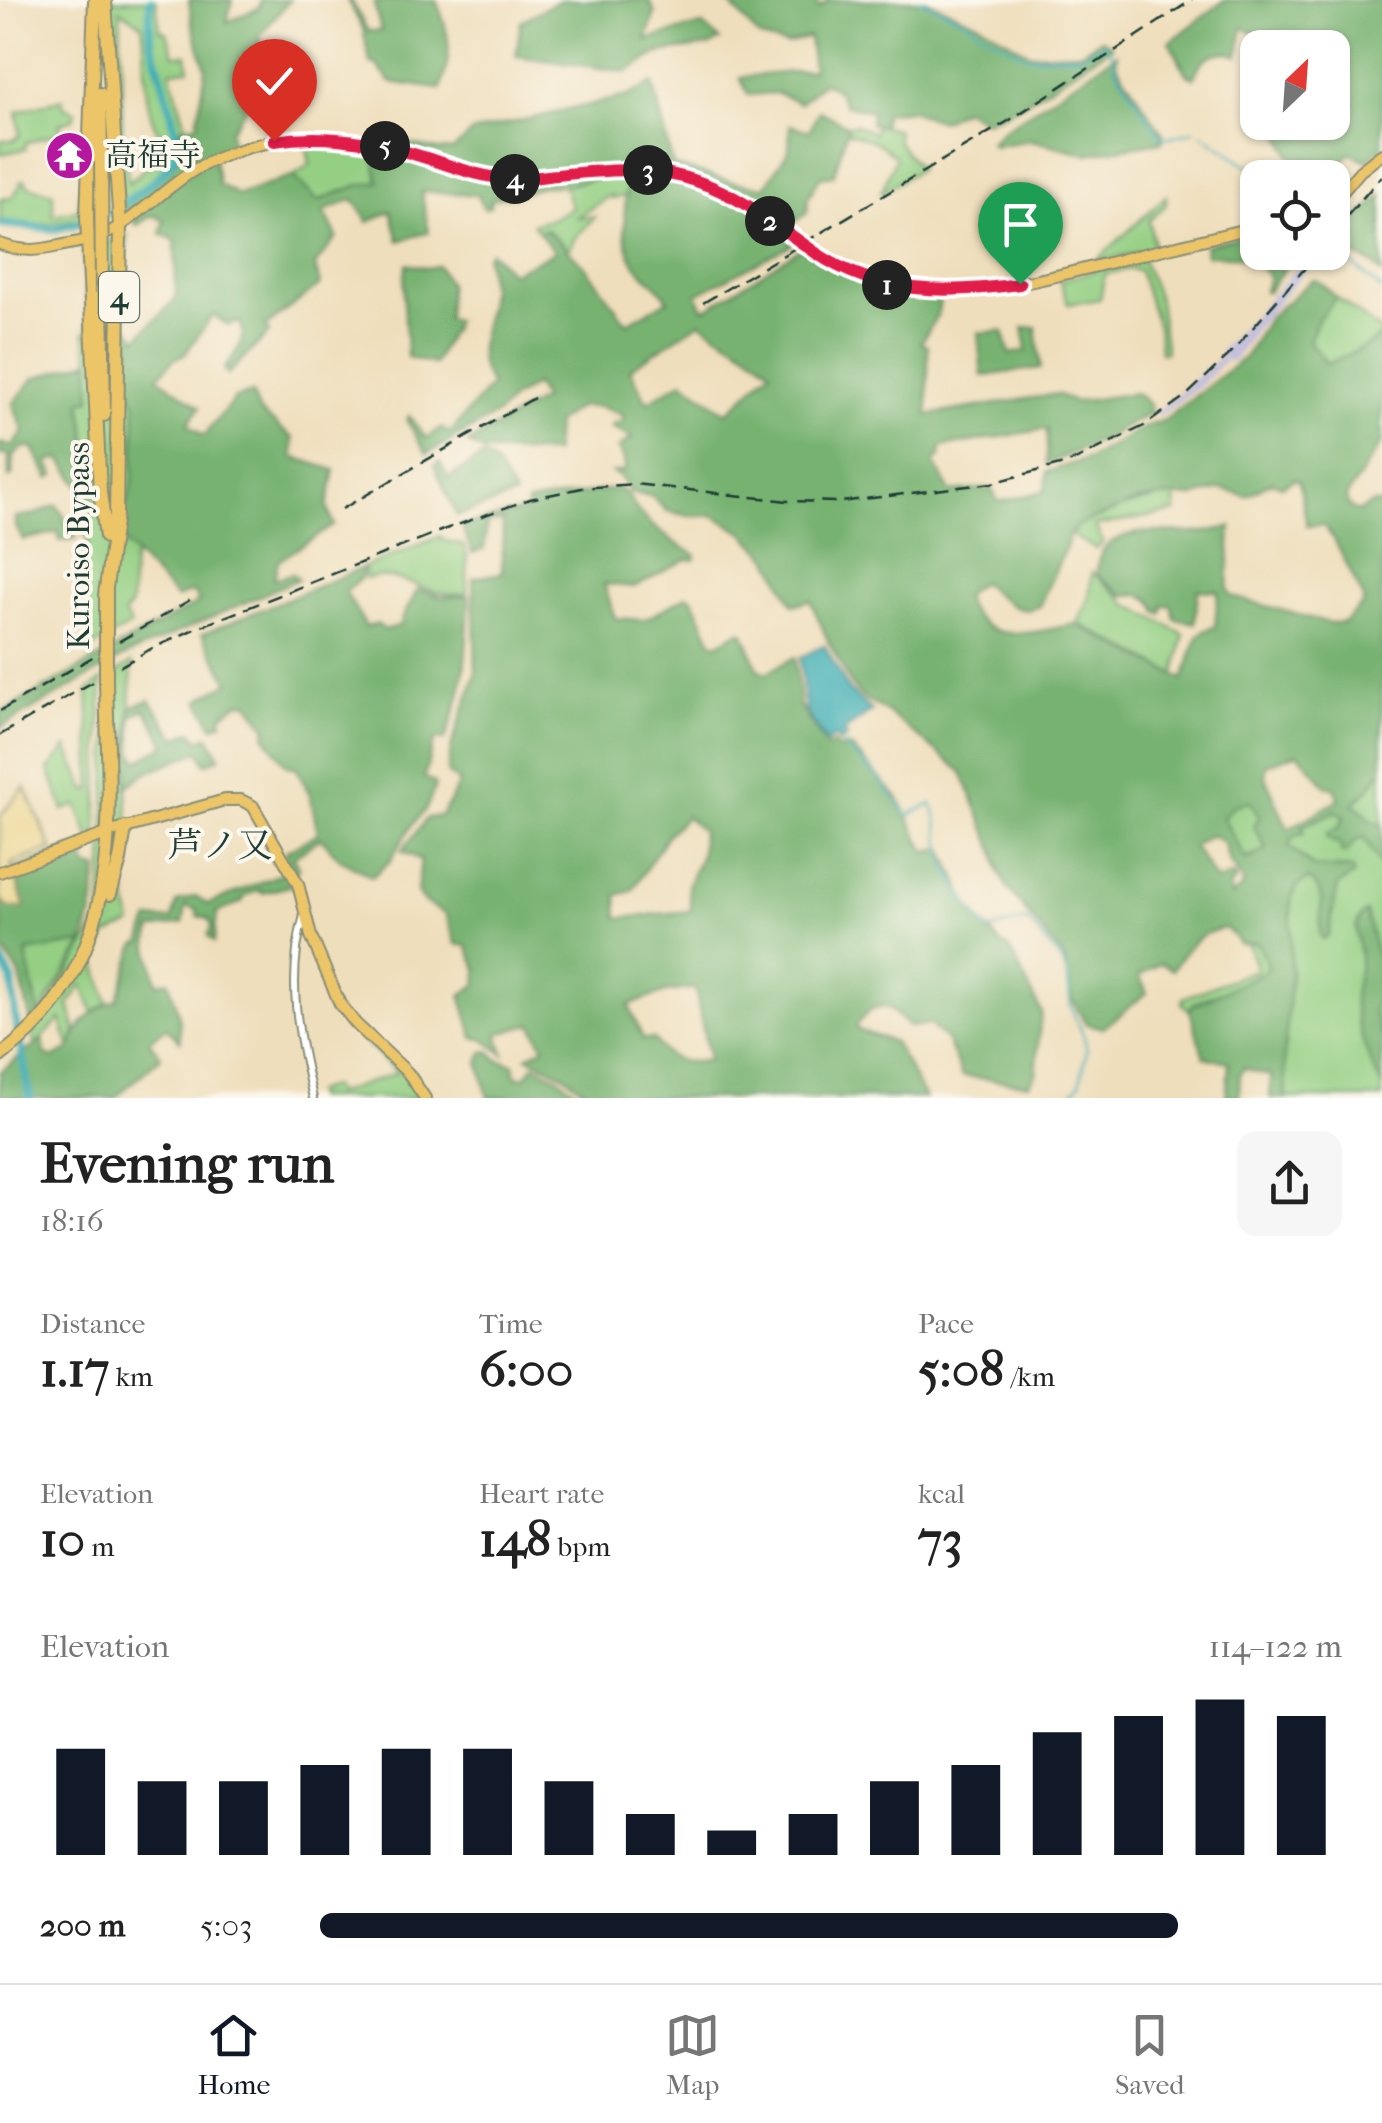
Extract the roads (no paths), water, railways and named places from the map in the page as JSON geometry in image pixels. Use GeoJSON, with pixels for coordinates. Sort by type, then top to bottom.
{"type":"FeatureCollection","features":[{"type":"Feature","properties":{"kind":"highway","name":"Kuroiso Bypass"},"geometry":{"type":"LineString","coordinates":[[6,1052],[30,1032],[63,991],[88,943],[107,862],[99,0]]}},
{"type":"Feature","properties":{"kind":"highway","name":"4"},"geometry":{"type":"LineString","coordinates":[[99,0],[120,226],[116,514],[106,594]]}},
{"type":"Feature","properties":{"kind":"highway","name":"4"},"geometry":{"type":"LineString","coordinates":[[99,0],[87,163],[88,241],[100,492],[106,537]]}},
{"type":"Feature","properties":{"kind":"highway","name":"4"},"geometry":{"type":"LineString","coordinates":[[88,943],[102,921],[120,860],[112,833]]}},
{"type":"Feature","properties":{"kind":"highway","name":"4"},"geometry":{"type":"LineString","coordinates":[[88,943],[112,833]]}},
{"type":"Feature","properties":{"kind":"main road"},"geometry":{"type":"LineString","coordinates":[[0,244],[33,251],[88,241],[120,226],[164,190],[220,158],[274,141],[330,138],[380,144],[514,180],[612,169],[659,172],[694,180],[728,194],[847,272],[892,287],[980,288],[1059,276],[1240,231]]}},
{"type":"Feature","properties":{"kind":"main road"},"geometry":{"type":"LineString","coordinates":[[1350,183],[1382,154]]}},
{"type":"Feature","properties":{"kind":"main road"},"geometry":{"type":"LineString","coordinates":[[0,872],[112,833],[226,800],[246,802],[258,812],[290,868],[323,967],[346,1013],[408,1073],[425,1098]]}},
{"type":"Feature","properties":{"kind":"street"},"geometry":{"type":"LineString","coordinates":[[305,914],[295,953],[293,994],[313,1098]]}},
{"type":"Feature","properties":{"kind":"water"},"geometry":{"type":"Polygon","coordinates":[[[824,645],[849,690],[872,711],[844,731],[847,737],[839,742],[835,737],[826,743],[805,709],[800,658],[824,645]]]}},
{"type":"Feature","properties":{"kind":"waterway"},"geometry":{"type":"LineString","coordinates":[[101,216],[160,174],[173,159],[176,148],[173,118],[151,39],[150,0]]}},
{"type":"Feature","properties":{"kind":"waterway"},"geometry":{"type":"LineString","coordinates":[[920,0],[965,20],[1028,57],[1081,55],[1104,43],[1114,56],[1114,66],[1159,135],[1165,138],[1194,131]]}},
{"type":"Feature","properties":{"kind":"waterway"},"geometry":{"type":"LineString","coordinates":[[1202,134],[1240,160]]}},
{"type":"Feature","properties":{"kind":"waterway"},"geometry":{"type":"LineString","coordinates":[[0,224],[54,229],[88,221]]}},
{"type":"Feature","properties":{"kind":"waterway"},"geometry":{"type":"LineString","coordinates":[[1350,263],[1382,290]]}},
{"type":"Feature","properties":{"kind":"waterway"},"geometry":{"type":"LineString","coordinates":[[840,741],[880,780],[908,815],[932,804],[949,871],[988,931],[1027,920],[1061,960],[1067,973],[1071,1007],[1087,1050],[1080,1083],[1069,1098]]}},
{"type":"Feature","properties":{"kind":"waterway"},"geometry":{"type":"LineString","coordinates":[[0,959],[12,980],[30,1098]]}},
{"type":"Feature","properties":{"kind":"railway"},"geometry":{"type":"LineString","coordinates":[[703,303],[1010,120],[1192,0]]}},
{"type":"Feature","properties":{"kind":"railway"},"geometry":{"type":"LineString","coordinates":[[1350,212],[1382,176]]}},
{"type":"Feature","properties":{"kind":"railway"},"geometry":{"type":"LineString","coordinates":[[0,735],[149,650],[192,630],[530,499],[582,488],[635,484],[788,501],[841,502],[992,483],[1071,462],[1144,426],[1188,394],[1230,354],[1303,270]]}},
{"type":"Feature","properties":{"kind":"railway"},"geometry":{"type":"LineString","coordinates":[[342,509],[539,395]]}},
{"type":"Feature","properties":{"kind":"railway"},"geometry":{"type":"LineString","coordinates":[[0,711],[190,600]]}},
{"type":"Feature","properties":{"kind":"place","name":"高福寺"},"geometry":{"type":"Point","coordinates":[70,155]}},
{"type":"Feature","properties":{"kind":"district","name":"芦ノ又"},"geometry":{"type":"Point","coordinates":[220,845]}}]}
